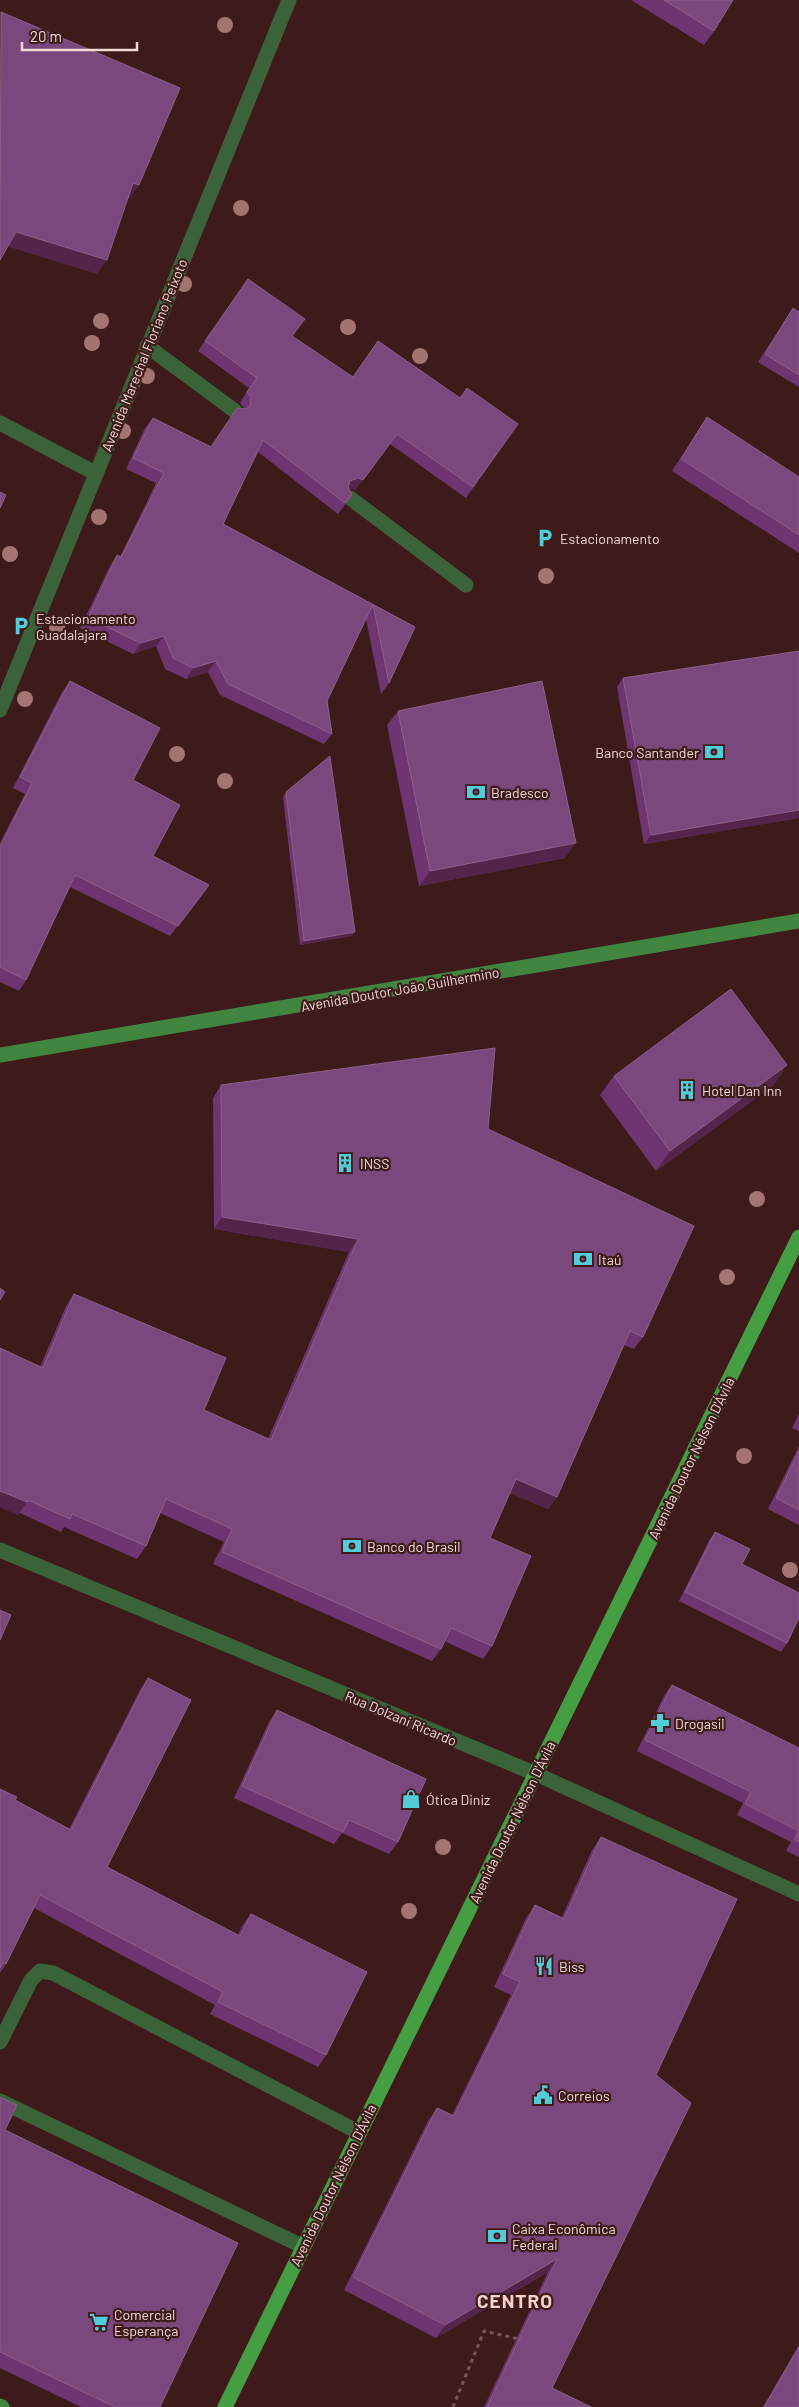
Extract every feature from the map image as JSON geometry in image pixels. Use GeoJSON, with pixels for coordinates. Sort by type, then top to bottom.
{"type":"FeatureCollection","features":[{"type":"Feature","properties":{"kind":"main road","name":"Avenida Doutor João Guilhermino"},"geometry":{"type":"LineString","coordinates":[[0,1055],[799,921]]}},
{"type":"Feature","properties":{"kind":"main road","name":"Avenida Doutor Nélson D'Ávila"},"geometry":{"type":"LineString","coordinates":[[225,2407],[302,2246],[799,1237]]}},
{"type":"Feature","properties":{"kind":"street","name":"Avenida Marechal Floriano Peixoto"},"geometry":{"type":"LineString","coordinates":[[0,710],[289,0]]}},
{"type":"Feature","properties":{"kind":"street"},"geometry":{"type":"LineString","coordinates":[[147,346],[235,411]]}},
{"type":"Feature","properties":{"kind":"street"},"geometry":{"type":"LineString","coordinates":[[0,423],[96,472]]}},
{"type":"Feature","properties":{"kind":"street"},"geometry":{"type":"LineString","coordinates":[[350,498],[466,585]]}},
{"type":"Feature","properties":{"kind":"street","name":"Rua Dolzani Ricardo"},"geometry":{"type":"LineString","coordinates":[[0,1550],[536,1774],[799,1894]]}},
{"type":"Feature","properties":{"kind":"street"},"geometry":{"type":"LineString","coordinates":[[0,2042],[31,1980],[40,1971],[53,1973],[358,2132]]}},
{"type":"Feature","properties":{"kind":"street"},"geometry":{"type":"LineString","coordinates":[[0,2100],[302,2246]]}},
{"type":"Feature","properties":{"kind":"path"},"geometry":{"type":"LineString","coordinates":[[454,2407],[484,2332],[523,2340]]}},
{"type":"Feature","properties":{"kind":"building"},"geometry":{"type":"Polygon","coordinates":[[[664,0],[733,0],[714,31],[664,0]]]}},
{"type":"Feature","properties":{"kind":"building"},"geometry":{"type":"Polygon","coordinates":[[[1,12],[180,88],[139,185],[133,183],[107,260],[16,232],[0,260],[1,12]]]}},
{"type":"Feature","properties":{"kind":"building"},"geometry":{"type":"Polygon","coordinates":[[[248,279],[305,319],[292,336],[353,377],[378,341],[460,398],[467,388],[518,424],[473,487],[397,434],[363,480],[358,478],[350,481],[348,487],[352,495],[345,503],[263,440],[223,524],[373,604],[327,701],[332,734],[228,684],[216,661],[193,668],[173,658],[164,636],[141,643],[88,618],[117,555],[121,557],[164,473],[133,458],[153,418],[211,447],[237,408],[246,409],[250,406],[251,397],[247,392],[257,378],[205,341],[248,279]]]}},
{"type":"Feature","properties":{"kind":"building"},"geometry":{"type":"Polygon","coordinates":[[[793,308],[799,312],[799,375],[765,354],[793,308]]]}},
{"type":"Feature","properties":{"kind":"building"},"geometry":{"type":"Polygon","coordinates":[[[707,417],[799,477],[799,535],[681,459],[707,417]]]}},
{"type":"Feature","properties":{"kind":"building"},"geometry":{"type":"Polygon","coordinates":[[[0,492],[6,495],[0,508],[0,492]]]}},
{"type":"Feature","properties":{"kind":"building"},"geometry":{"type":"Polygon","coordinates":[[[373,605],[415,627],[389,683],[373,605]]]}},
{"type":"Feature","properties":{"kind":"building","name":"Banco Santander"},"geometry":{"type":"Polygon","coordinates":[[[799,651],[799,810],[651,835],[623,678],[799,651]]]}},
{"type":"Feature","properties":{"kind":"building"},"geometry":{"type":"Polygon","coordinates":[[[70,681],[160,728],[133,780],[180,805],[153,856],[209,885],[178,926],[75,875],[26,980],[0,967],[0,847],[32,783],[20,777],[70,681]]]}},
{"type":"Feature","properties":{"kind":"building","name":"Bradesco"},"geometry":{"type":"Polygon","coordinates":[[[542,681],[576,843],[430,871],[398,711],[542,681]]]}},
{"type":"Feature","properties":{"kind":"building"},"geometry":{"type":"Polygon","coordinates":[[[330,756],[355,932],[304,941],[286,792],[330,756]]]}},
{"type":"Feature","properties":{"kind":"building","name":"Hotel Dan Inn"},"geometry":{"type":"Polygon","coordinates":[[[731,989],[787,1065],[670,1151],[614,1076],[731,989]]]}},
{"type":"Feature","properties":{"kind":"building"},"geometry":{"type":"Polygon","coordinates":[[[495,1048],[488,1129],[694,1226],[643,1337],[630,1331],[557,1497],[516,1479],[490,1538],[531,1556],[492,1646],[451,1628],[441,1649],[222,1552],[232,1529],[166,1499],[146,1546],[72,1514],[70,1519],[28,1500],[27,1502],[0,1491],[0,1348],[43,1368],[74,1294],[226,1358],[204,1410],[271,1440],[358,1239],[222,1217],[221,1085],[495,1048]]]}},
{"type":"Feature","properties":{"kind":"building"},"geometry":{"type":"Polygon","coordinates":[[[0,1288],[5,1292],[0,1300],[0,1288]]]}},
{"type":"Feature","properties":{"kind":"building"},"geometry":{"type":"Polygon","coordinates":[[[799,1451],[799,1510],[776,1498],[799,1451]]]}},
{"type":"Feature","properties":{"kind":"building"},"geometry":{"type":"Polygon","coordinates":[[[715,1532],[750,1549],[742,1564],[799,1593],[799,1618],[787,1643],[685,1592],[715,1532]]]}},
{"type":"Feature","properties":{"kind":"building"},"geometry":{"type":"Polygon","coordinates":[[[0,1610],[11,1615],[0,1640],[0,1610]]]}},
{"type":"Feature","properties":{"kind":"building"},"geometry":{"type":"Polygon","coordinates":[[[148,1678],[191,1700],[107,1867],[240,1936],[251,1914],[367,1972],[326,2055],[218,2002],[223,1992],[40,1895],[6,1964],[3,1962],[0,1968],[0,1789],[17,1797],[15,1800],[71,1830],[148,1678]]]}},
{"type":"Feature","properties":{"kind":"building"},"geometry":{"type":"Polygon","coordinates":[[[672,1685],[799,1748],[799,1831],[745,1804],[751,1792],[645,1740],[672,1685]]]}},
{"type":"Feature","properties":{"kind":"building"},"geometry":{"type":"Polygon","coordinates":[[[277,1710],[426,1779],[398,1842],[349,1820],[343,1832],[242,1786],[277,1710]]]}},
{"type":"Feature","properties":{"kind":"building"},"geometry":{"type":"Polygon","coordinates":[[[799,1831],[799,1842],[794,1839],[799,1831]]]}},
{"type":"Feature","properties":{"kind":"building"},"geometry":{"type":"Polygon","coordinates":[[[601,1837],[737,1899],[656,2075],[691,2103],[552,2388],[591,2407],[487,2407],[557,2259],[445,2325],[353,2277],[437,2108],[454,2116],[520,1982],[503,1974],[535,1905],[564,1919],[601,1837]]]}},
{"type":"Feature","properties":{"kind":"building","name":"Comercial Esperança"},"geometry":{"type":"Polygon","coordinates":[[[0,2097],[17,2105],[5,2130],[238,2243],[160,2407],[115,2407],[0,2352],[0,2097]]]}},
{"type":"Feature","properties":{"kind":"building"},"geometry":{"type":"Polygon","coordinates":[[[799,2347],[799,2407],[764,2407],[799,2347]]]}},
{"type":"Feature","properties":{"kind":"place","name":"Estacionamento"},"geometry":{"type":"Point","coordinates":[545,538]}},
{"type":"Feature","properties":{"kind":"place","name":"Estacionamento Guadalajara"},"geometry":{"type":"Point","coordinates":[21,626]}},
{"type":"Feature","properties":{"kind":"place","name":"Banco Santander"},"geometry":{"type":"Point","coordinates":[714,752]}},
{"type":"Feature","properties":{"kind":"place","name":"Bradesco"},"geometry":{"type":"Point","coordinates":[476,792]}},
{"type":"Feature","properties":{"kind":"place","name":"Hotel Dan Inn"},"geometry":{"type":"Point","coordinates":[687,1090]}},
{"type":"Feature","properties":{"kind":"place","name":"INSS"},"geometry":{"type":"Point","coordinates":[345,1163]}},
{"type":"Feature","properties":{"kind":"place","name":"Itaú"},"geometry":{"type":"Point","coordinates":[583,1259]}},
{"type":"Feature","properties":{"kind":"place","name":"Banco do Brasil"},"geometry":{"type":"Point","coordinates":[352,1546]}},
{"type":"Feature","properties":{"kind":"place","name":"Drogasil"},"geometry":{"type":"Point","coordinates":[660,1723]}},
{"type":"Feature","properties":{"kind":"place","name":"Ótica Diniz"},"geometry":{"type":"Point","coordinates":[411,1799]}},
{"type":"Feature","properties":{"kind":"place","name":"Biss"},"geometry":{"type":"Point","coordinates":[544,1966]}},
{"type":"Feature","properties":{"kind":"place","name":"Correios"},"geometry":{"type":"Point","coordinates":[543,2095]}},
{"type":"Feature","properties":{"kind":"place","name":"Caixa Econômica Federal"},"geometry":{"type":"Point","coordinates":[497,2236]}},
{"type":"Feature","properties":{"kind":"place","name":"Comercial Esperança"},"geometry":{"type":"Point","coordinates":[99,2322]}},
{"type":"Feature","properties":{"kind":"district","name":"CENTRO"},"geometry":{"type":"Point","coordinates":[515,2300]}}]}
